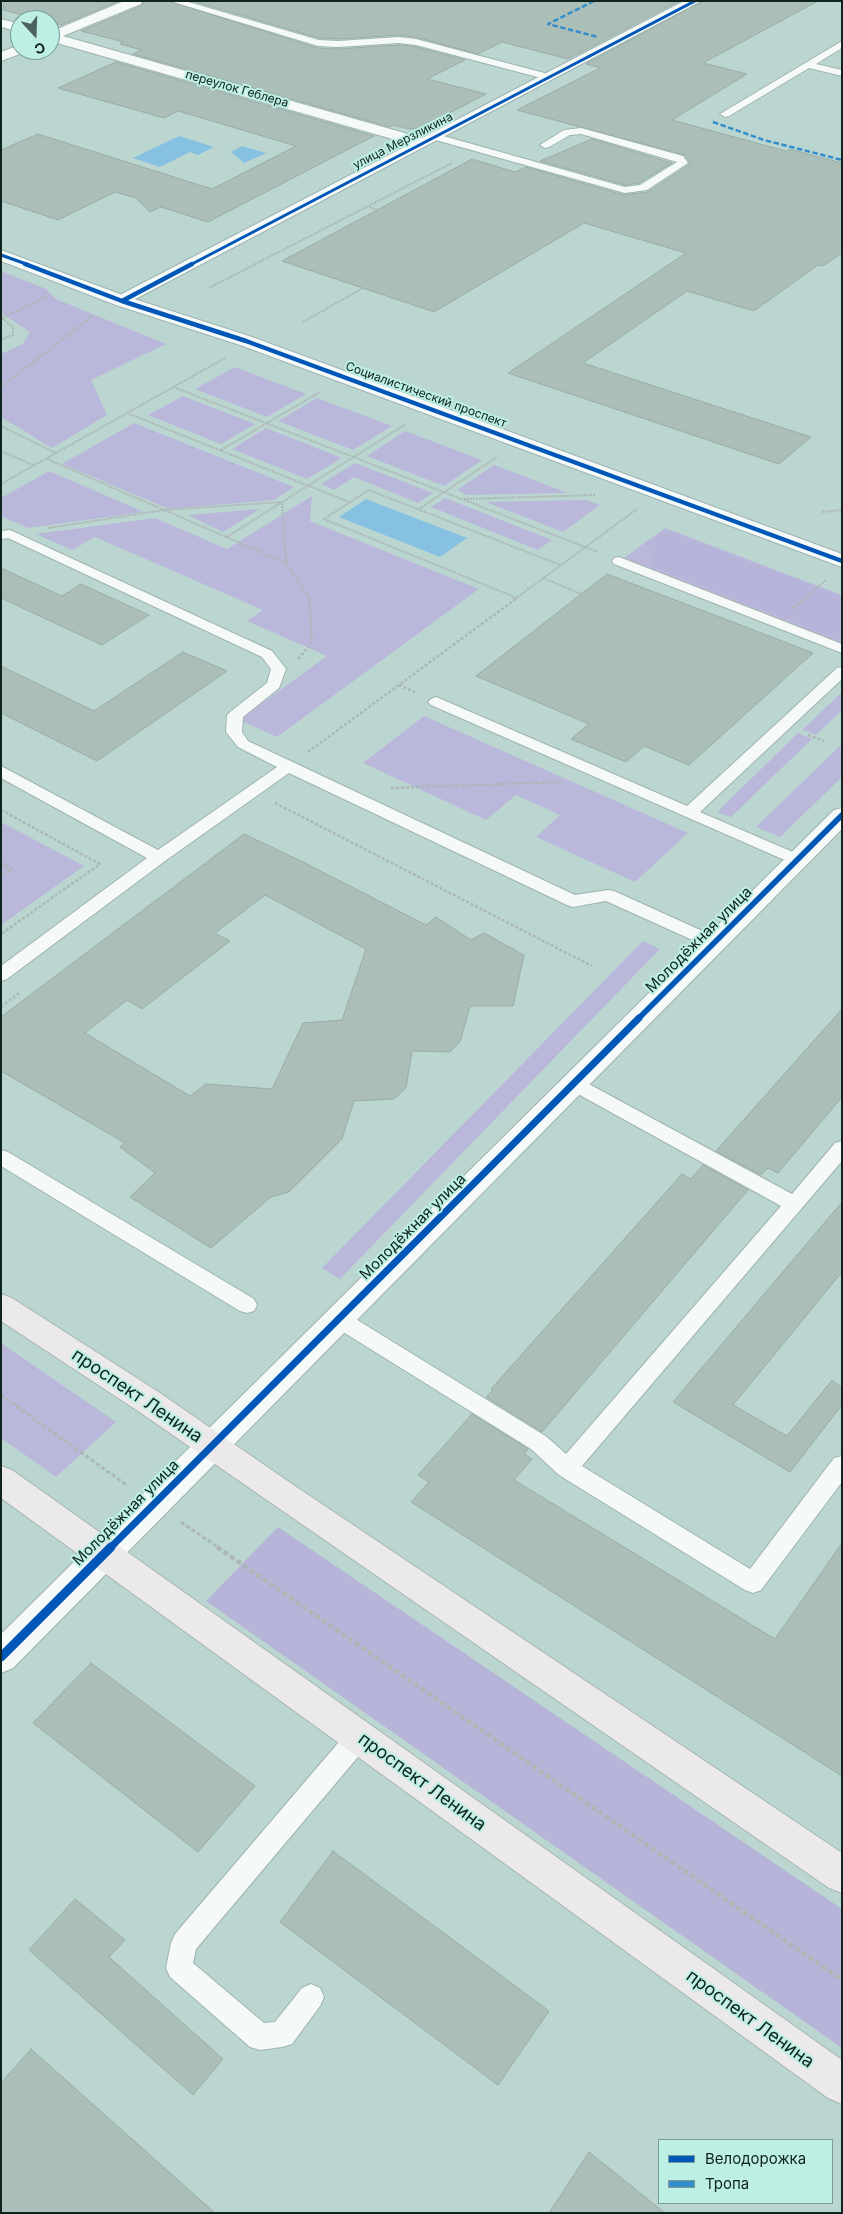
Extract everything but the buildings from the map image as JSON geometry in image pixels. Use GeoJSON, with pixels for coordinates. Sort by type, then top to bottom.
{"type":"FeatureCollection","features":[{"type":"Feature","properties":{"kind":"main road","name":"проспект Ленина"},"geometry":{"type":"LineString","coordinates":[[1,1306],[149,1402],[842,1875]]}},
{"type":"Feature","properties":{"kind":"main road","name":"проспект Ленина"},"geometry":{"type":"LineString","coordinates":[[1,1480],[842,2084]]}},
{"type":"Feature","properties":{"kind":"street"},"geometry":{"type":"LineString","coordinates":[[60,33],[136,1]]}},
{"type":"Feature","properties":{"kind":"street","name":"улица Мерзликина"},"geometry":{"type":"LineString","coordinates":[[122,302],[695,1]]}},
{"type":"Feature","properties":{"kind":"street","name":"переулок Геблера"},"geometry":{"type":"LineString","coordinates":[[60,40],[430,140]]}},
{"type":"Feature","properties":{"kind":"street","name":"Социалистический проспект"},"geometry":{"type":"LineString","coordinates":[[1,256],[122,302],[246,342],[386,392],[842,561]]}},
{"type":"Feature","properties":{"kind":"street","name":"Молодёжная улица"},"geometry":{"type":"LineString","coordinates":[[1,1657],[842,815]]}},
{"type":"Feature","properties":{"kind":"lane"},"geometry":{"type":"LineString","coordinates":[[174,1],[318,43],[338,44],[399,40],[416,42],[549,77]]}},
{"type":"Feature","properties":{"kind":"lane"},"geometry":{"type":"LineString","coordinates":[[725,114],[842,44]]}},
{"type":"Feature","properties":{"kind":"lane"},"geometry":{"type":"LineString","coordinates":[[808,65],[842,73]]}},
{"type":"Feature","properties":{"kind":"lane"},"geometry":{"type":"LineString","coordinates":[[430,140],[479,149],[630,190],[643,188],[683,163],[679,158],[581,131],[568,132],[545,145]]}},
{"type":"Feature","properties":{"kind":"lane"},"geometry":{"type":"LineString","coordinates":[[548,168],[560,162]]}},
{"type":"Feature","properties":{"kind":"lane"},"geometry":{"type":"LineString","coordinates":[[6,534],[267,654],[279,669],[274,685],[235,715],[234,732],[243,744],[573,901],[608,895],[714,943]]}},
{"type":"Feature","properties":{"kind":"lane"},"geometry":{"type":"LineString","coordinates":[[620,560],[842,649]]}},
{"type":"Feature","properties":{"kind":"lane"},"geometry":{"type":"LineString","coordinates":[[689,813],[842,671]]}},
{"type":"Feature","properties":{"kind":"lane"},"geometry":{"type":"LineString","coordinates":[[436,702],[796,860]]}},
{"type":"Feature","properties":{"kind":"lane"},"geometry":{"type":"LineString","coordinates":[[1,975],[159,857],[288,766]]}},
{"type":"Feature","properties":{"kind":"lane"},"geometry":{"type":"LineString","coordinates":[[1,771],[159,857]]}},
{"type":"Feature","properties":{"kind":"lane"},"geometry":{"type":"LineString","coordinates":[[574,1083],[794,1204]]}},
{"type":"Feature","properties":{"kind":"lane"},"geometry":{"type":"LineString","coordinates":[[567,1468],[842,1148]]}},
{"type":"Feature","properties":{"kind":"lane"},"geometry":{"type":"LineString","coordinates":[[1,1157],[247,1304]]}},
{"type":"Feature","properties":{"kind":"lane"},"geometry":{"type":"LineString","coordinates":[[339,1319],[456,1393],[539,1442],[567,1468],[753,1583],[842,1465]]}},
{"type":"Feature","properties":{"kind":"lane"},"geometry":{"type":"LineString","coordinates":[[311,1997],[282,2034],[260,2037],[179,1968],[184,1943],[359,1737]]}},
{"type":"Feature","properties":{"kind":"path"},"geometry":{"type":"LineString","coordinates":[[209,288],[479,149]]}},
{"type":"Feature","properties":{"kind":"path"},"geometry":{"type":"LineString","coordinates":[[368,206],[378,210]]}},
{"type":"Feature","properties":{"kind":"path"},"geometry":{"type":"LineString","coordinates":[[303,322],[363,288]]}},
{"type":"Feature","properties":{"kind":"path"},"geometry":{"type":"LineString","coordinates":[[1,340],[13,335],[13,327],[2,318],[49,295]]}},
{"type":"Feature","properties":{"kind":"path"},"geometry":{"type":"LineString","coordinates":[[1,387],[94,315]]}},
{"type":"Feature","properties":{"kind":"path"},"geometry":{"type":"LineString","coordinates":[[1,484],[229,355]]}},
{"type":"Feature","properties":{"kind":"path"},"geometry":{"type":"LineString","coordinates":[[173,386],[620,560]]}},
{"type":"Feature","properties":{"kind":"path"},"geometry":{"type":"LineString","coordinates":[[221,450],[323,390]]}},
{"type":"Feature","properties":{"kind":"path"},"geometry":{"type":"LineString","coordinates":[[127,412],[349,502]]}},
{"type":"Feature","properties":{"kind":"path"},"geometry":{"type":"LineString","coordinates":[[226,538],[408,422]]}},
{"type":"Feature","properties":{"kind":"path"},"geometry":{"type":"LineString","coordinates":[[1,426],[57,453]]}},
{"type":"Feature","properties":{"kind":"path"},"geometry":{"type":"LineString","coordinates":[[1,451],[34,466]]}},
{"type":"Feature","properties":{"kind":"path"},"geometry":{"type":"LineString","coordinates":[[418,509],[498,456]]}},
{"type":"Feature","properties":{"kind":"path"},"geometry":{"type":"LineString","coordinates":[[47,459],[286,563]]}},
{"type":"Feature","properties":{"kind":"path"},"geometry":{"type":"LineString","coordinates":[[517,598],[324,518],[369,490],[560,566]]}},
{"type":"Feature","properties":{"kind":"path"},"geometry":{"type":"LineString","coordinates":[[462,499],[600,494]]}},
{"type":"Feature","properties":{"kind":"path"},"geometry":{"type":"LineString","coordinates":[[6,534],[164,510],[282,502]]}},
{"type":"Feature","properties":{"kind":"path"},"geometry":{"type":"LineString","coordinates":[[274,685],[312,643],[311,600],[286,563],[282,502]]}},
{"type":"Feature","properties":{"kind":"path"},"geometry":{"type":"LineString","coordinates":[[288,766],[638,508]]}},
{"type":"Feature","properties":{"kind":"path"},"geometry":{"type":"LineString","coordinates":[[822,512],[842,510]]}},
{"type":"Feature","properties":{"kind":"path"},"geometry":{"type":"LineString","coordinates":[[543,578],[581,594]]}},
{"type":"Feature","properties":{"kind":"path"},"geometry":{"type":"LineString","coordinates":[[776,624],[827,580]]}},
{"type":"Feature","properties":{"kind":"path"},"geometry":{"type":"LineString","coordinates":[[387,788],[566,782]]}},
{"type":"Feature","properties":{"kind":"path"},"geometry":{"type":"LineString","coordinates":[[270,801],[592,966]]}},
{"type":"Feature","properties":{"kind":"path"},"geometry":{"type":"LineString","coordinates":[[1,810],[100,864],[1,934]]}},
{"type":"Feature","properties":{"kind":"path"},"geometry":{"type":"LineString","coordinates":[[1,863],[12,869],[1,877]]}},
{"type":"Feature","properties":{"kind":"path"},"geometry":{"type":"LineString","coordinates":[[1,1007],[25,989]]}},
{"type":"Feature","properties":{"kind":"path"},"geometry":{"type":"LineString","coordinates":[[1,1395],[153,1504],[224,1550],[842,1980]]}},
{"type":"Feature","properties":{"kind":"shaded area"},"geometry":{"type":"Polygon","coordinates":[[[179,136],[214,147],[198,155],[190,152],[160,167],[133,158],[179,136]]]}},
{"type":"Feature","properties":{"kind":"shaded area"},"geometry":{"type":"Polygon","coordinates":[[[242,146],[266,153],[244,163],[231,152],[242,146]]]}},
{"type":"Feature","properties":{"kind":"shaded area"},"geometry":{"type":"Polygon","coordinates":[[[1,271],[46,289],[56,299],[166,344],[91,380],[107,415],[52,448],[1,417],[1,354],[23,344],[30,332],[1,313],[1,271]]]}},
{"type":"Feature","properties":{"kind":"shaded area"},"geometry":{"type":"Polygon","coordinates":[[[235,367],[306,394],[267,417],[195,389],[235,367]]]}},
{"type":"Feature","properties":{"kind":"shaded area"},"geometry":{"type":"Polygon","coordinates":[[[183,396],[255,424],[221,444],[148,415],[183,396]]]}},
{"type":"Feature","properties":{"kind":"shaded area"},"geometry":{"type":"Polygon","coordinates":[[[317,398],[392,426],[353,450],[278,421],[317,398]]]}},
{"type":"Feature","properties":{"kind":"shaded area"},"geometry":{"type":"Polygon","coordinates":[[[134,423],[294,487],[274,500],[169,509],[62,464],[134,423]]]}},
{"type":"Feature","properties":{"kind":"shaded area"},"geometry":{"type":"Polygon","coordinates":[[[266,428],[342,458],[307,479],[232,449],[266,428]]]}},
{"type":"Feature","properties":{"kind":"shaded area"},"geometry":{"type":"Polygon","coordinates":[[[405,431],[482,460],[444,486],[367,456],[405,431]]]}},
{"type":"Feature","properties":{"kind":"shaded area"},"geometry":{"type":"Polygon","coordinates":[[[355,463],[433,493],[418,503],[354,477],[334,490],[321,484],[355,463]]]}},
{"type":"Feature","properties":{"kind":"shaded area"},"geometry":{"type":"Polygon","coordinates":[[[494,465],[568,493],[467,495],[457,490],[494,465]]]}},
{"type":"Feature","properties":{"kind":"shaded area"},"geometry":{"type":"Polygon","coordinates":[[[49,471],[144,512],[28,528],[1,516],[1,498],[49,471]]]}},
{"type":"Feature","properties":{"kind":"shaded area"},"geometry":{"type":"Polygon","coordinates":[[[312,496],[310,521],[479,589],[277,737],[239,720],[327,656],[247,621],[263,610],[95,537],[72,550],[36,534],[155,518],[227,549],[312,496]]]}},
{"type":"Feature","properties":{"kind":"shaded area"},"geometry":{"type":"Polygon","coordinates":[[[445,498],[552,540],[538,550],[431,507],[445,498]]]}},
{"type":"Feature","properties":{"kind":"shaded area"},"geometry":{"type":"Polygon","coordinates":[[[366,499],[467,538],[440,557],[339,517],[366,499]]]}},
{"type":"Feature","properties":{"kind":"shaded area"},"geometry":{"type":"Polygon","coordinates":[[[586,500],[600,505],[563,532],[486,502],[586,500]]]}},
{"type":"Feature","properties":{"kind":"shaded area"},"geometry":{"type":"Polygon","coordinates":[[[260,509],[223,532],[188,515],[260,509]]]}},
{"type":"Feature","properties":{"kind":"shaded area"},"geometry":{"type":"Polygon","coordinates":[[[665,528],[842,595],[842,643],[624,558],[665,528]]]}},
{"type":"Feature","properties":{"kind":"shaded area"},"geometry":{"type":"Polygon","coordinates":[[[665,533],[673,533],[842,597],[842,640],[659,569],[652,564],[653,551],[646,545],[665,533]]]}},
{"type":"Feature","properties":{"kind":"shaded area"},"geometry":{"type":"Polygon","coordinates":[[[842,692],[842,710],[816,735],[802,730],[842,692]]]}},
{"type":"Feature","properties":{"kind":"shaded area"},"geometry":{"type":"Polygon","coordinates":[[[424,716],[688,833],[635,882],[536,837],[560,815],[516,795],[486,820],[363,763],[424,716]]]}},
{"type":"Feature","properties":{"kind":"shaded area"},"geometry":{"type":"Polygon","coordinates":[[[798,733],[812,739],[731,817],[717,812],[798,733]]]}},
{"type":"Feature","properties":{"kind":"shaded area"},"geometry":{"type":"Polygon","coordinates":[[[842,744],[842,777],[780,837],[756,827],[842,744]]]}},
{"type":"Feature","properties":{"kind":"shaded area"},"geometry":{"type":"Polygon","coordinates":[[[1,822],[84,866],[1,925],[1,822]]]}},
{"type":"Feature","properties":{"kind":"shaded area"},"geometry":{"type":"Polygon","coordinates":[[[643,941],[660,949],[340,1279],[322,1268],[643,941]]]}},
{"type":"Feature","properties":{"kind":"shaded area"},"geometry":{"type":"Polygon","coordinates":[[[1,1343],[116,1422],[56,1477],[1,1438],[1,1343]]]}},
{"type":"Feature","properties":{"kind":"shaded area"},"geometry":{"type":"Polygon","coordinates":[[[278,1527],[842,1909],[842,2048],[206,1601],[278,1527]]]}},
{"type":"Feature","properties":{"kind":"marked path"},"geometry":{"type":"LineString","coordinates":[[594,1],[548,24],[598,37]]}},
{"type":"Feature","properties":{"kind":"marked path"},"geometry":{"type":"LineString","coordinates":[[713,122],[764,140],[842,160]]}},
{"type":"Feature","properties":{"kind":"cycle path"},"geometry":{"type":"LineString","coordinates":[[122,301],[695,1]]}},
{"type":"Feature","properties":{"kind":"cycle path"},"geometry":{"type":"LineString","coordinates":[[1,255],[122,301],[246,341],[842,561]]}},
{"type":"Feature","properties":{"kind":"cycle path"},"geometry":{"type":"LineString","coordinates":[[1,1657],[842,815]]}}]}
